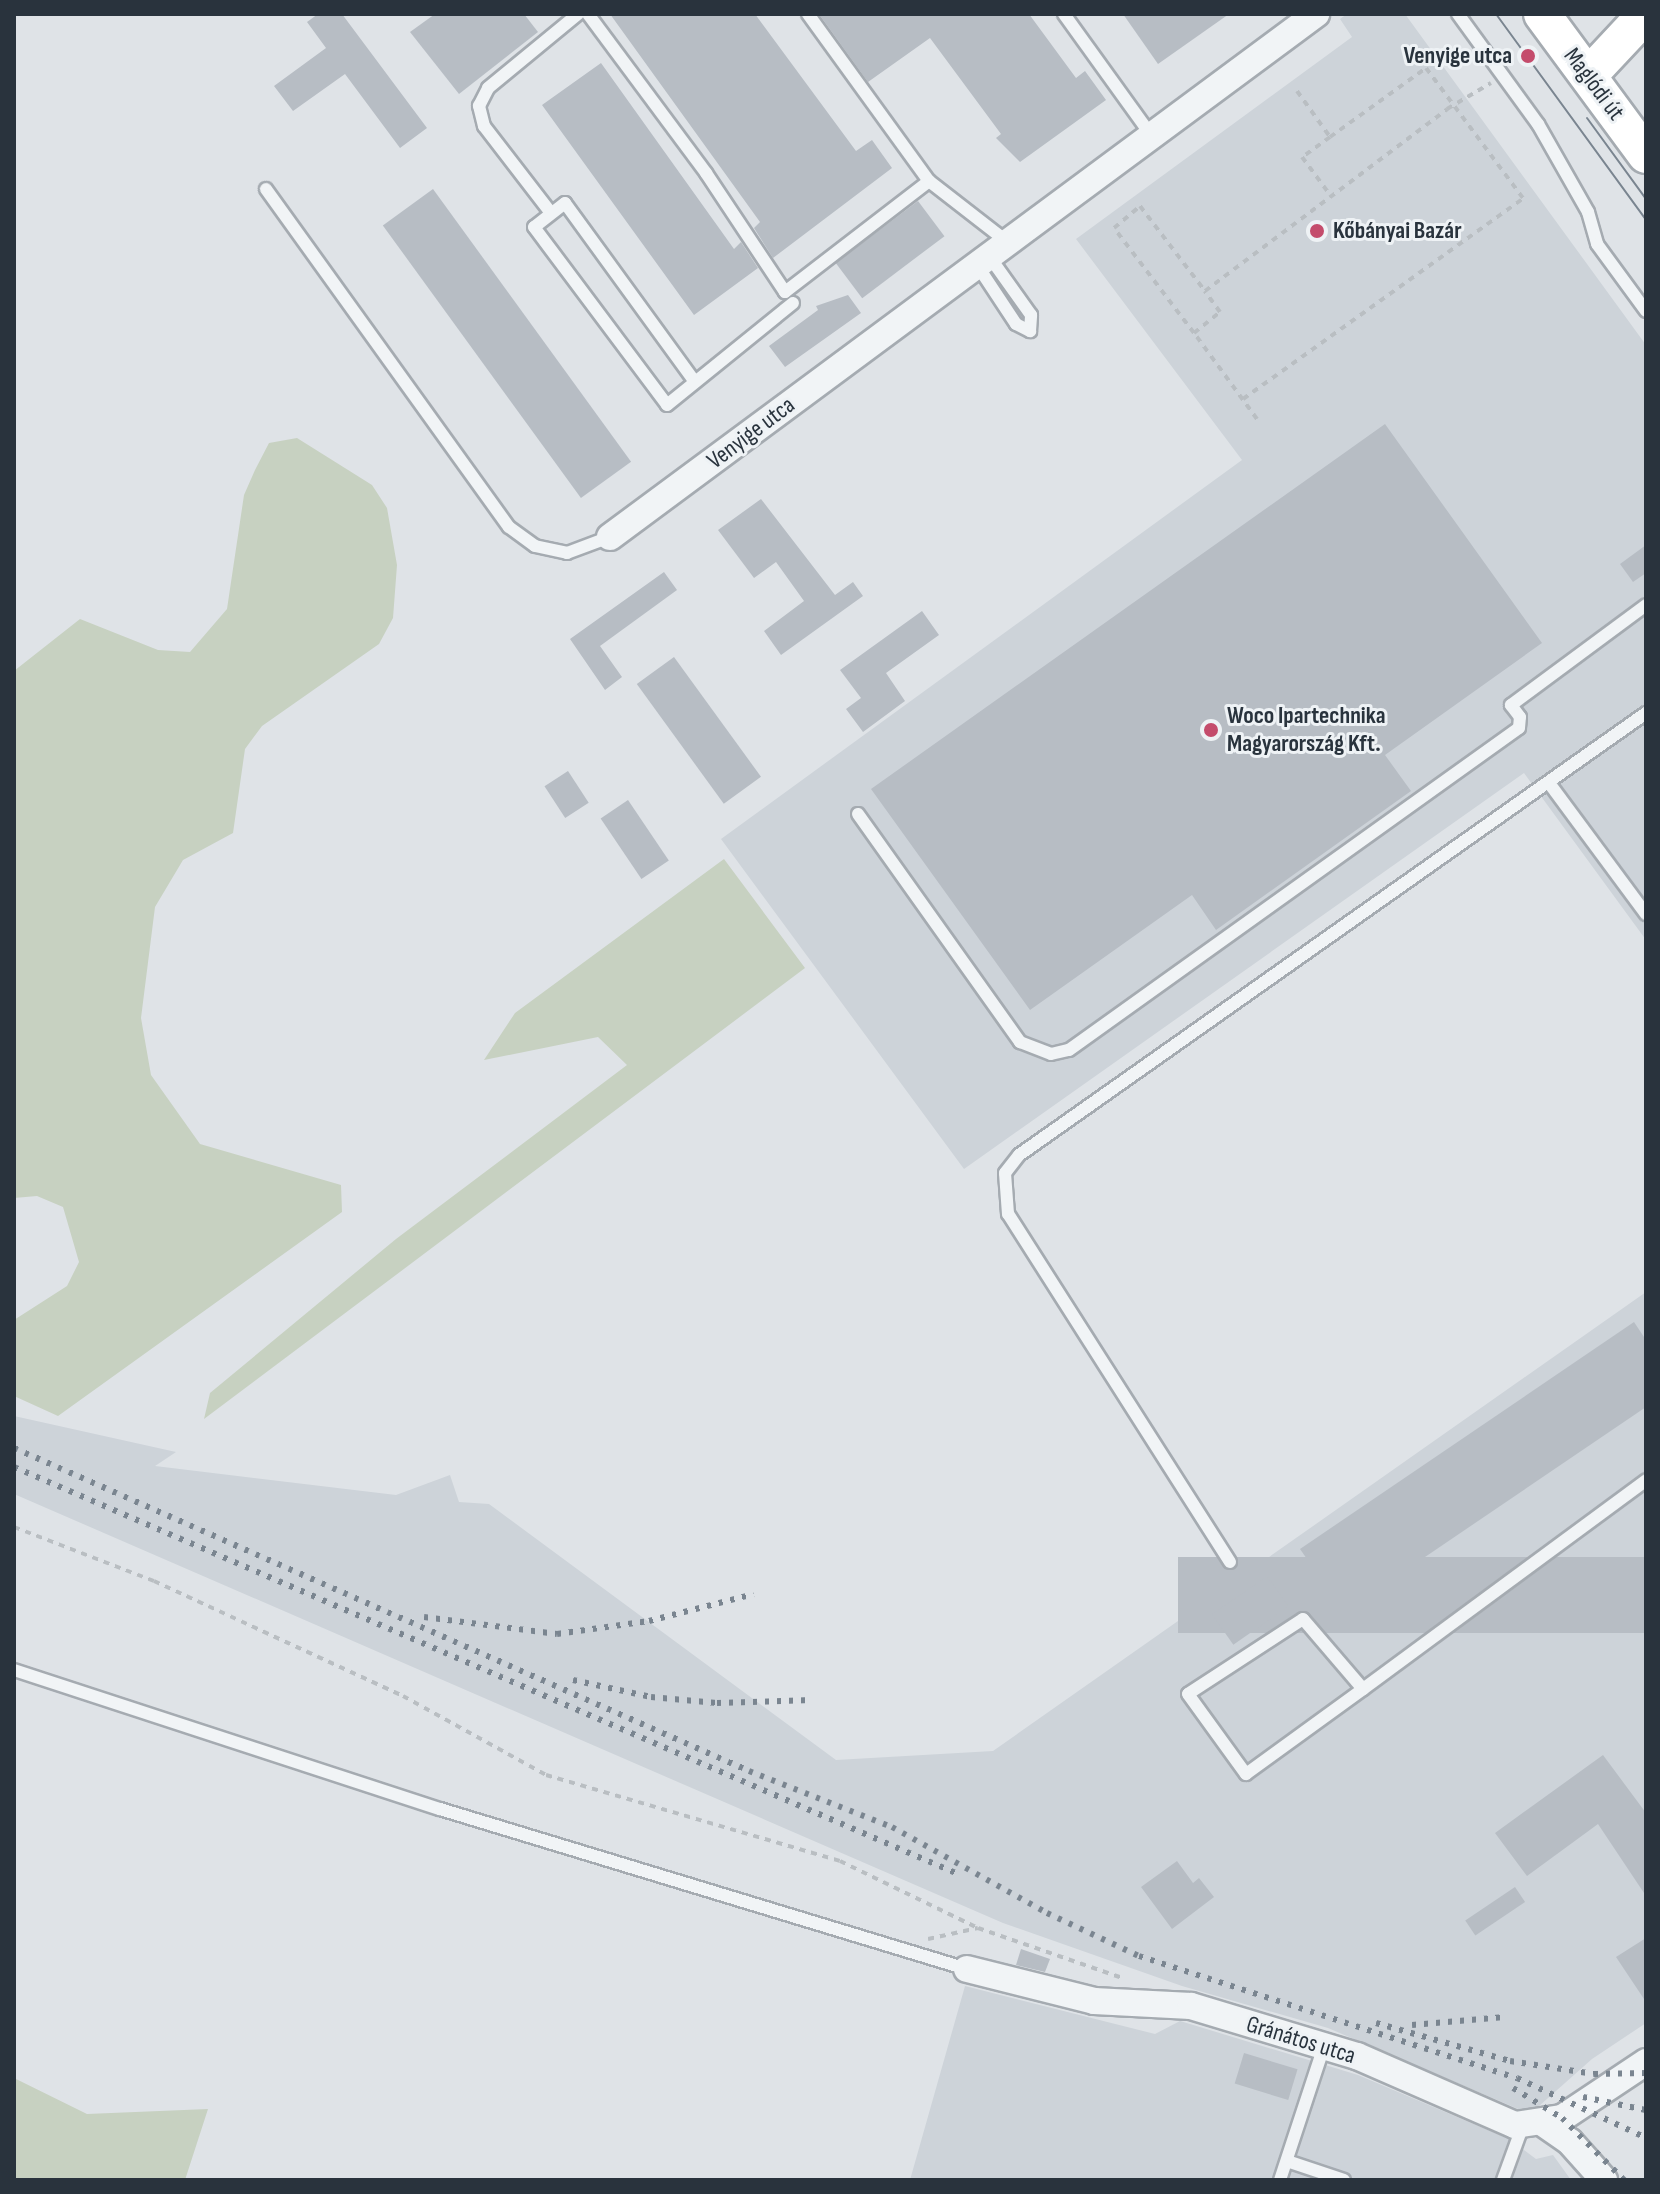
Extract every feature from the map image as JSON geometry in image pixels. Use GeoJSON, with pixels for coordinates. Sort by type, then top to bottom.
{"type":"FeatureCollection","features":[{"type":"Feature","properties":{"kind":"street","name":"Venyige utca"},"geometry":{"type":"LineString","coordinates":[[610,537],[1316,14]]}},
{"type":"Feature","properties":{"kind":"street","name":"Maglódi út"},"geometry":{"type":"LineString","coordinates":[[1542,14],[1646,155]]}},
{"type":"Feature","properties":{"kind":"street"},"geometry":{"type":"LineString","coordinates":[[1589,75],[1646,14]]}},
{"type":"Feature","properties":{"kind":"street","name":"Gránátos utca"},"geometry":{"type":"LineString","coordinates":[[967,1969],[1094,2001],[1191,2006],[1324,2046],[1500,2122],[1533,2124],[1570,2142],[1604,2180]]}},
{"type":"Feature","properties":{"kind":"street"},"geometry":{"type":"LineString","coordinates":[[1533,2124],[1562,2118],[1646,2062]]}},
{"type":"Feature","properties":{"kind":"lane"},"geometry":{"type":"LineString","coordinates":[[551,213],[484,126],[479,106],[488,88],[578,14]]}},
{"type":"Feature","properties":{"kind":"lane"},"geometry":{"type":"LineString","coordinates":[[588,14],[706,173],[785,292],[929,181]]}},
{"type":"Feature","properties":{"kind":"lane"},"geometry":{"type":"LineString","coordinates":[[808,14],[929,181],[993,256],[1031,315],[1030,331],[1016,324],[993,256]]}},
{"type":"Feature","properties":{"kind":"lane"},"geometry":{"type":"LineString","coordinates":[[1064,14],[1151,135]]}},
{"type":"Feature","properties":{"kind":"lane"},"geometry":{"type":"LineString","coordinates":[[1458,14],[1503,76],[1588,212],[1597,244],[1646,311]]}},
{"type":"Feature","properties":{"kind":"lane","name":"Venyige utca"},"geometry":{"type":"LineString","coordinates":[[266,189],[509,527],[535,546],[556,551],[577,553],[610,537]]}},
{"type":"Feature","properties":{"kind":"lane"},"geometry":{"type":"LineString","coordinates":[[695,382],[565,203],[534,227],[667,405],[793,303]]}},
{"type":"Feature","properties":{"kind":"lane"},"geometry":{"type":"LineString","coordinates":[[858,814],[1020,1042],[1051,1054],[1069,1050],[1519,728],[1520,717],[1511,705],[1646,605]]}},
{"type":"Feature","properties":{"kind":"lane"},"geometry":{"type":"LineString","coordinates":[[1230,1562],[1008,1214],[1005,1173],[1019,1155],[1646,713]]}},
{"type":"Feature","properties":{"kind":"lane"},"geometry":{"type":"LineString","coordinates":[[1549,783],[1646,914]]}},
{"type":"Feature","properties":{"kind":"lane"},"geometry":{"type":"LineString","coordinates":[[1363,1689],[1303,1619],[1188,1694],[1246,1774],[1363,1689],[1646,1480]]}},
{"type":"Feature","properties":{"kind":"lane"},"geometry":{"type":"LineString","coordinates":[[14,1670],[878,1944],[967,1969]]}},
{"type":"Feature","properties":{"kind":"lane"},"geometry":{"type":"LineString","coordinates":[[1280,2180],[1324,2046]]}},
{"type":"Feature","properties":{"kind":"lane"},"geometry":{"type":"LineString","coordinates":[[1503,2180],[1533,2124]]}},
{"type":"Feature","properties":{"kind":"lane"},"geometry":{"type":"LineString","coordinates":[[1287,2161],[1344,2180]]}},
{"type":"Feature","properties":{"kind":"path"},"geometry":{"type":"LineString","coordinates":[[1243,399],[1524,198],[1426,68],[1302,157],[1331,196]]}},
{"type":"Feature","properties":{"kind":"path"},"geometry":{"type":"LineString","coordinates":[[1205,291],[1455,106],[1503,76]]}},
{"type":"Feature","properties":{"kind":"path"},"geometry":{"type":"LineString","coordinates":[[1297,91],[1330,137]]}},
{"type":"Feature","properties":{"kind":"path"},"geometry":{"type":"LineString","coordinates":[[1194,333],[1220,312],[1140,206],[1114,228],[1257,419]]}},
{"type":"Feature","properties":{"kind":"path"},"geometry":{"type":"LineString","coordinates":[[14,1527],[154,1581],[403,1696],[546,1775],[840,1861],[978,1928],[1137,1984]]}},
{"type":"Feature","properties":{"kind":"path"},"geometry":{"type":"LineString","coordinates":[[878,1944],[978,1928]]}},
{"type":"Feature","properties":{"kind":"shaded area"},"geometry":{"type":"Polygon","coordinates":[[[1347,14],[1405,14],[1646,345],[1646,940],[1524,773],[964,1169],[721,839],[1242,460],[1076,239],[1352,37],[1340,19],[1347,14]]]}},
{"type":"Feature","properties":{"kind":"shaded area"},"geometry":{"type":"Polygon","coordinates":[[[1646,1292],[1646,2023],[1592,2059],[1530,2114],[1328,2028],[1182,1986],[1003,1923],[14,1494],[14,1416],[176,1452],[155,1466],[396,1495],[450,1475],[459,1502],[489,1504],[836,1760],[993,1751],[1646,1292]]]}},
{"type":"Feature","properties":{"kind":"shaded area"},"geometry":{"type":"Polygon","coordinates":[[[965,1986],[1155,2034],[1180,2021],[1358,2075],[1509,2139],[1536,2159],[1553,2155],[1571,2180],[910,2180],[965,1986]]]}},
{"type":"Feature","properties":{"kind":"green space"},"geometry":{"type":"Polygon","coordinates":[[[297,438],[372,485],[387,508],[397,565],[393,618],[379,644],[262,726],[245,749],[233,833],[183,860],[155,907],[141,1018],[151,1075],[200,1144],[341,1185],[342,1212],[58,1416],[14,1396],[14,1320],[67,1286],[79,1262],[63,1207],[37,1196],[14,1198],[14,671],[80,619],[158,650],[190,652],[227,609],[244,495],[255,470],[269,443],[297,438]]]}},
{"type":"Feature","properties":{"kind":"green space"},"geometry":{"type":"Polygon","coordinates":[[[724,859],[805,968],[204,1419],[210,1393],[396,1239],[627,1065],[598,1037],[484,1060],[515,1013],[724,859]]]}},
{"type":"Feature","properties":{"kind":"green space"},"geometry":{"type":"Polygon","coordinates":[[[14,2078],[87,2114],[208,2109],[185,2180],[14,2180],[14,2078]]]}},
{"type":"Feature","properties":{"kind":"building"},"geometry":{"type":"Polygon","coordinates":[[[318,14],[342,14],[427,128],[400,148],[345,74],[293,111],[274,86],[326,48],[307,22],[318,14]]]}},
{"type":"Feature","properties":{"kind":"building"},"geometry":{"type":"Polygon","coordinates":[[[435,14],[524,14],[538,32],[459,94],[410,32],[435,14]]]}},
{"type":"Feature","properties":{"kind":"building"},"geometry":{"type":"Polygon","coordinates":[[[610,14],[755,14],[856,151],[872,140],[892,168],[773,258],[754,228],[760,222],[610,14]]]}},
{"type":"Feature","properties":{"kind":"building"},"geometry":{"type":"Polygon","coordinates":[[[819,14],[1029,14],[1076,78],[1085,71],[1106,100],[1020,162],[996,138],[1001,134],[930,38],[868,82],[819,14]]]}},
{"type":"Feature","properties":{"kind":"building"},"geometry":{"type":"Polygon","coordinates":[[[1123,14],[1229,14],[1158,64],[1123,14]]]}},
{"type":"Feature","properties":{"kind":"building"},"geometry":{"type":"Polygon","coordinates":[[[601,63],[734,249],[741,242],[758,268],[694,315],[542,105],[601,63]]]}},
{"type":"Feature","properties":{"kind":"building"},"geometry":{"type":"Polygon","coordinates":[[[433,189],[631,462],[581,498],[383,225],[433,189]]]}},
{"type":"Feature","properties":{"kind":"building"},"geometry":{"type":"Polygon","coordinates":[[[918,201],[944,236],[862,298],[836,263],[918,201]]]}},
{"type":"Feature","properties":{"kind":"building"},"geometry":{"type":"Polygon","coordinates":[[[848,295],[861,313],[785,367],[769,346],[818,310],[816,306],[848,295]]]}},
{"type":"Feature","properties":{"kind":"building"},"geometry":{"type":"Polygon","coordinates":[[[1385,424],[1542,643],[1385,755],[1411,791],[1216,930],[1192,895],[1030,1010],[871,789],[1385,424]]]}},
{"type":"Feature","properties":{"kind":"building"},"geometry":{"type":"Polygon","coordinates":[[[761,499],[835,595],[853,582],[863,596],[781,655],[764,631],[804,601],[776,562],[754,578],[718,530],[761,499]]]}},
{"type":"Feature","properties":{"kind":"building"},"geometry":{"type":"Polygon","coordinates":[[[1646,545],[1646,573],[1633,582],[1620,564],[1646,545]]]}},
{"type":"Feature","properties":{"kind":"building"},"geometry":{"type":"Polygon","coordinates":[[[664,572],[677,590],[600,646],[622,677],[605,690],[570,639],[664,572]]]}},
{"type":"Feature","properties":{"kind":"building"},"geometry":{"type":"Polygon","coordinates":[[[922,611],[939,635],[886,673],[905,701],[863,732],[846,709],[861,698],[840,670],[922,611]]]}},
{"type":"Feature","properties":{"kind":"building"},"geometry":{"type":"Polygon","coordinates":[[[674,657],[761,777],[724,804],[637,684],[674,657]]]}},
{"type":"Feature","properties":{"kind":"building"},"geometry":{"type":"Polygon","coordinates":[[[568,771],[589,803],[565,818],[545,786],[568,771]]]}},
{"type":"Feature","properties":{"kind":"building"},"geometry":{"type":"Polygon","coordinates":[[[628,800],[669,861],[641,879],[601,818],[628,800]]]}},
{"type":"Feature","properties":{"kind":"building"},"geometry":{"type":"Polygon","coordinates":[[[1634,1322],[1646,1340],[1646,1407],[1344,1612],[1300,1549],[1634,1322]]]}},
{"type":"Feature","properties":{"kind":"building"},"geometry":{"type":"Polygon","coordinates":[[[1178,1557],[1646,1557],[1646,1633],[1178,1633],[1178,1557]]]}},
{"type":"Feature","properties":{"kind":"building"},"geometry":{"type":"Polygon","coordinates":[[[1267,1576],[1288,1606],[1233,1645],[1212,1614],[1267,1576]]]}},
{"type":"Feature","properties":{"kind":"building"},"geometry":{"type":"Polygon","coordinates":[[[1603,1755],[1646,1813],[1646,1896],[1598,1824],[1527,1876],[1495,1833],[1603,1755]]]}},
{"type":"Feature","properties":{"kind":"building"},"geometry":{"type":"Polygon","coordinates":[[[1177,1861],[1193,1883],[1199,1878],[1214,1897],[1172,1929],[1141,1887],[1177,1861]]]}},
{"type":"Feature","properties":{"kind":"building"},"geometry":{"type":"Polygon","coordinates":[[[1515,1887],[1525,1902],[1475,1935],[1465,1921],[1515,1887]]]}},
{"type":"Feature","properties":{"kind":"building"},"geometry":{"type":"Polygon","coordinates":[[[1646,1938],[1646,2002],[1616,1957],[1646,1938]]]}},
{"type":"Feature","properties":{"kind":"building"},"geometry":{"type":"Polygon","coordinates":[[[1021,1949],[1050,1959],[1045,1972],[1016,1965],[1021,1949]]]}},
{"type":"Feature","properties":{"kind":"building"},"geometry":{"type":"Polygon","coordinates":[[[1244,2053],[1298,2069],[1288,2100],[1235,2084],[1244,2053]]]}},
{"type":"Feature","properties":{"kind":"tram line"},"geometry":{"type":"LineString","coordinates":[[1496,14],[1646,220]]}},
{"type":"Feature","properties":{"kind":"tram line"},"geometry":{"type":"LineString","coordinates":[[1587,118],[1646,199]]}},
{"type":"Feature","properties":{"kind":"railway"},"geometry":{"type":"LineString","coordinates":[[14,1448],[749,1771],[892,1827],[1047,1913],[1139,1956],[1517,2078],[1646,2138]]}},
{"type":"Feature","properties":{"kind":"railway"},"geometry":{"type":"LineString","coordinates":[[14,1467],[958,1874]]}},
{"type":"Feature","properties":{"kind":"railway"},"geometry":{"type":"LineString","coordinates":[[424,1617],[557,1634],[649,1621],[754,1594]]}},
{"type":"Feature","properties":{"kind":"railway"},"geometry":{"type":"LineString","coordinates":[[573,1680],[651,1697],[717,1703],[812,1700]]}},
{"type":"Feature","properties":{"kind":"railway"},"geometry":{"type":"LineString","coordinates":[[1412,2025],[1505,2017]]}},
{"type":"Feature","properties":{"kind":"railway"},"geometry":{"type":"LineString","coordinates":[[1376,2023],[1510,2061],[1594,2074],[1646,2073]]}},
{"type":"Feature","properties":{"kind":"railway"},"geometry":{"type":"LineString","coordinates":[[1513,2088],[1562,2118],[1624,2180]]}},
{"type":"Feature","properties":{"kind":"railway"},"geometry":{"type":"LineString","coordinates":[[1583,2097],[1646,2110]]}},
{"type":"Feature","properties":{"kind":"place","name":"Venyige utca"},"geometry":{"type":"Point","coordinates":[1528,56]}},
{"type":"Feature","properties":{"kind":"place","name":"Kőbányai Bazár"},"geometry":{"type":"Point","coordinates":[1317,231]}},
{"type":"Feature","properties":{"kind":"place","name":"Woco Ipartechnika Magyarország Kft."},"geometry":{"type":"Point","coordinates":[1211,730]}}]}
